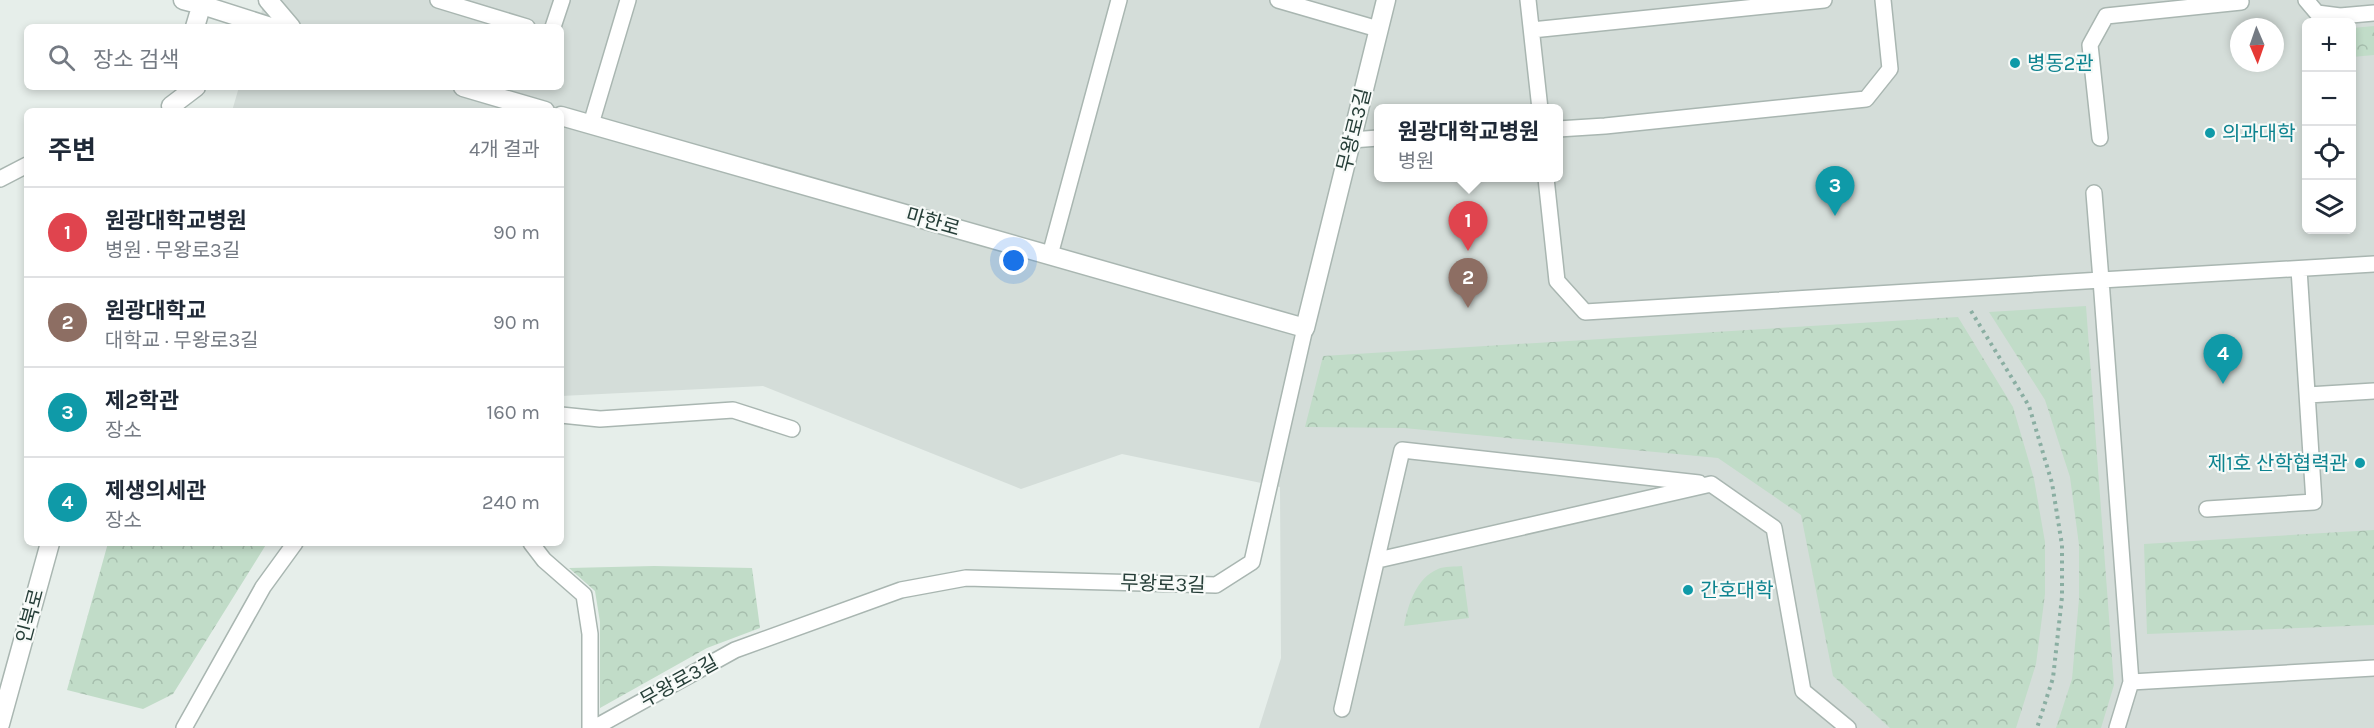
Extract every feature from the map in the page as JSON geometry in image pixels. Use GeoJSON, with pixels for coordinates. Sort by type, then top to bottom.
{"type":"FeatureCollection","features":[{"type":"Feature","properties":{"kind":"street"},"geometry":{"type":"LineString","coordinates":[[183,0],[203,3],[262,24]]}},
{"type":"Feature","properties":{"kind":"street"},"geometry":{"type":"LineString","coordinates":[[268,0],[288,24]]}},
{"type":"Feature","properties":{"kind":"street","name":"무왕로3길"},"geometry":{"type":"LineString","coordinates":[[1305,328],[1386,0]]}},
{"type":"Feature","properties":{"kind":"street"},"geometry":{"type":"LineString","coordinates":[[196,24],[203,3]]}},
{"type":"Feature","properties":{"kind":"street"},"geometry":{"type":"LineString","coordinates":[[171,108],[176,90]]}},
{"type":"Feature","properties":{"kind":"street"},"geometry":{"type":"LineString","coordinates":[[171,108],[192,90]]}},
{"type":"Feature","properties":{"kind":"street"},"geometry":{"type":"LineString","coordinates":[[473,90],[535,108]]}},
{"type":"Feature","properties":{"kind":"street","name":"마한로"},"geometry":{"type":"LineString","coordinates":[[564,117],[1305,328]]}},
{"type":"Feature","properties":{"kind":"street","name":"인북로"},"geometry":{"type":"LineString","coordinates":[[0,724],[49,546]]}},
{"type":"Feature","properties":{"kind":"lane"},"geometry":{"type":"LineString","coordinates":[[438,0],[517,24]]}},
{"type":"Feature","properties":{"kind":"lane"},"geometry":{"type":"LineString","coordinates":[[554,24],[562,0]]}},
{"type":"Feature","properties":{"kind":"lane"},"geometry":{"type":"LineString","coordinates":[[591,124],[628,0]]}},
{"type":"Feature","properties":{"kind":"lane"},"geometry":{"type":"LineString","coordinates":[[1050,255],[1119,0]]}},
{"type":"Feature","properties":{"kind":"lane"},"geometry":{"type":"LineString","coordinates":[[1278,0],[1378,28]]}},
{"type":"Feature","properties":{"kind":"lane"},"geometry":{"type":"LineString","coordinates":[[1528,0],[1540,104]]}},
{"type":"Feature","properties":{"kind":"lane"},"geometry":{"type":"LineString","coordinates":[[1532,30],[1824,0]]}},
{"type":"Feature","properties":{"kind":"lane"},"geometry":{"type":"LineString","coordinates":[[1563,129],[1866,99],[1890,69],[1883,0]]}},
{"type":"Feature","properties":{"kind":"lane"},"geometry":{"type":"LineString","coordinates":[[2306,0],[2317,13],[2340,16],[2374,13]]}},
{"type":"Feature","properties":{"kind":"lane"},"geometry":{"type":"LineString","coordinates":[[2100,138],[2090,45],[2106,16],[2241,2]]}},
{"type":"Feature","properties":{"kind":"lane"},"geometry":{"type":"LineString","coordinates":[[1352,140],[1374,138]]}},
{"type":"Feature","properties":{"kind":"lane"},"geometry":{"type":"LineString","coordinates":[[0,179],[24,167]]}},
{"type":"Feature","properties":{"kind":"lane"},"geometry":{"type":"LineString","coordinates":[[1547,182],[1557,281],[1585,312],[2374,264]]}},
{"type":"Feature","properties":{"kind":"lane"},"geometry":{"type":"LineString","coordinates":[[2094,193],[2131,682],[2118,728]]}},
{"type":"Feature","properties":{"kind":"lane"},"geometry":{"type":"LineString","coordinates":[[2207,508],[2314,502],[2300,269]]}},
{"type":"Feature","properties":{"kind":"lane","name":"무왕로3길"},"geometry":{"type":"LineString","coordinates":[[592,728],[735,650],[901,590],[966,578],[1216,585],[1252,562],[1305,328]]}},
{"type":"Feature","properties":{"kind":"lane"},"geometry":{"type":"LineString","coordinates":[[2308,395],[2374,391]]}},
{"type":"Feature","properties":{"kind":"lane"},"geometry":{"type":"LineString","coordinates":[[564,415],[600,419],[733,410],[792,429]]}},
{"type":"Feature","properties":{"kind":"lane"},"geometry":{"type":"LineString","coordinates":[[1342,709],[1402,450],[1711,484],[1774,528],[1803,691],[1848,728]]}},
{"type":"Feature","properties":{"kind":"lane"},"geometry":{"type":"LineString","coordinates":[[1378,560],[1711,484]]}},
{"type":"Feature","properties":{"kind":"lane"},"geometry":{"type":"LineString","coordinates":[[184,728],[263,587],[293,546]]}},
{"type":"Feature","properties":{"kind":"lane"},"geometry":{"type":"LineString","coordinates":[[533,546],[544,560],[584,595],[590,634],[592,728]]}},
{"type":"Feature","properties":{"kind":"lane"},"geometry":{"type":"LineString","coordinates":[[2131,682],[2374,668]]}},
{"type":"Feature","properties":{"kind":"path"},"geometry":{"type":"LineString","coordinates":[[1956,288],[2029,405],[2052,483],[2062,545],[2062,597],[2053,678],[2037,728]]}},
{"type":"Feature","properties":{"kind":"shaded area"},"geometry":{"type":"Polygon","coordinates":[[[265,0],[2374,0],[2374,728],[1259,728],[1281,658],[1280,487],[1122,454],[1021,489],[763,386],[564,396],[564,108],[233,108],[238,90],[564,90],[564,24],[258,24],[265,0]]]}},
{"type":"Feature","properties":{"kind":"green space"},"geometry":{"type":"Polygon","coordinates":[[[2374,26],[2374,55],[2356,57],[2356,28],[2374,26]]]}},
{"type":"Feature","properties":{"kind":"green space"},"geometry":{"type":"Polygon","coordinates":[[[2086,306],[2114,685],[2101,728],[2056,728],[2072,679],[2079,599],[2079,545],[2070,477],[2045,400],[1989,312],[2086,306]]]}},
{"type":"Feature","properties":{"kind":"green space"},"geometry":{"type":"Polygon","coordinates":[[[1958,317],[2013,407],[2034,479],[2045,542],[2045,594],[2036,664],[2016,728],[1890,728],[1833,676],[1801,515],[1718,458],[1404,428],[1305,427],[1323,356],[1958,317]]]}},
{"type":"Feature","properties":{"kind":"green space"},"geometry":{"type":"Polygon","coordinates":[[[2374,530],[2374,625],[2147,634],[2144,544],[2374,530]]]}},
{"type":"Feature","properties":{"kind":"green space"},"geometry":{"type":"Polygon","coordinates":[[[107,546],[265,546],[173,694],[143,709],[67,690],[107,546]]]}},
{"type":"Feature","properties":{"kind":"green space"},"geometry":{"type":"Polygon","coordinates":[[[654,566],[752,568],[760,628],[707,648],[600,708],[600,622],[595,591],[569,568],[654,566]]]}},
{"type":"Feature","properties":{"kind":"green space"},"geometry":{"type":"Polygon","coordinates":[[[1462,566],[1469,618],[1404,626],[1414,593],[1424,579],[1440,568],[1462,566]]]}},
{"type":"Feature","properties":{"kind":"place","name":"병동2관"},"geometry":{"type":"Point","coordinates":[2015,63]}},
{"type":"Feature","properties":{"kind":"place","name":"의과대학"},"geometry":{"type":"Point","coordinates":[2210,133]}},
{"type":"Feature","properties":{"kind":"place","name":"제2학관"},"geometry":{"type":"Point","coordinates":[1835,216]}},
{"type":"Feature","properties":{"kind":"place","name":"원광대학교병원"},"geometry":{"type":"Point","coordinates":[1468,251]}},
{"type":"Feature","properties":{"kind":"place","name":"원광대학교"},"geometry":{"type":"Point","coordinates":[1468,308]}},
{"type":"Feature","properties":{"kind":"place","name":"제생의세관"},"geometry":{"type":"Point","coordinates":[2223,384]}},
{"type":"Feature","properties":{"kind":"place","name":"제1호 산학협력관"},"geometry":{"type":"Point","coordinates":[2360,463]}},
{"type":"Feature","properties":{"kind":"place","name":"간호대학"},"geometry":{"type":"Point","coordinates":[1688,590]}}]}
